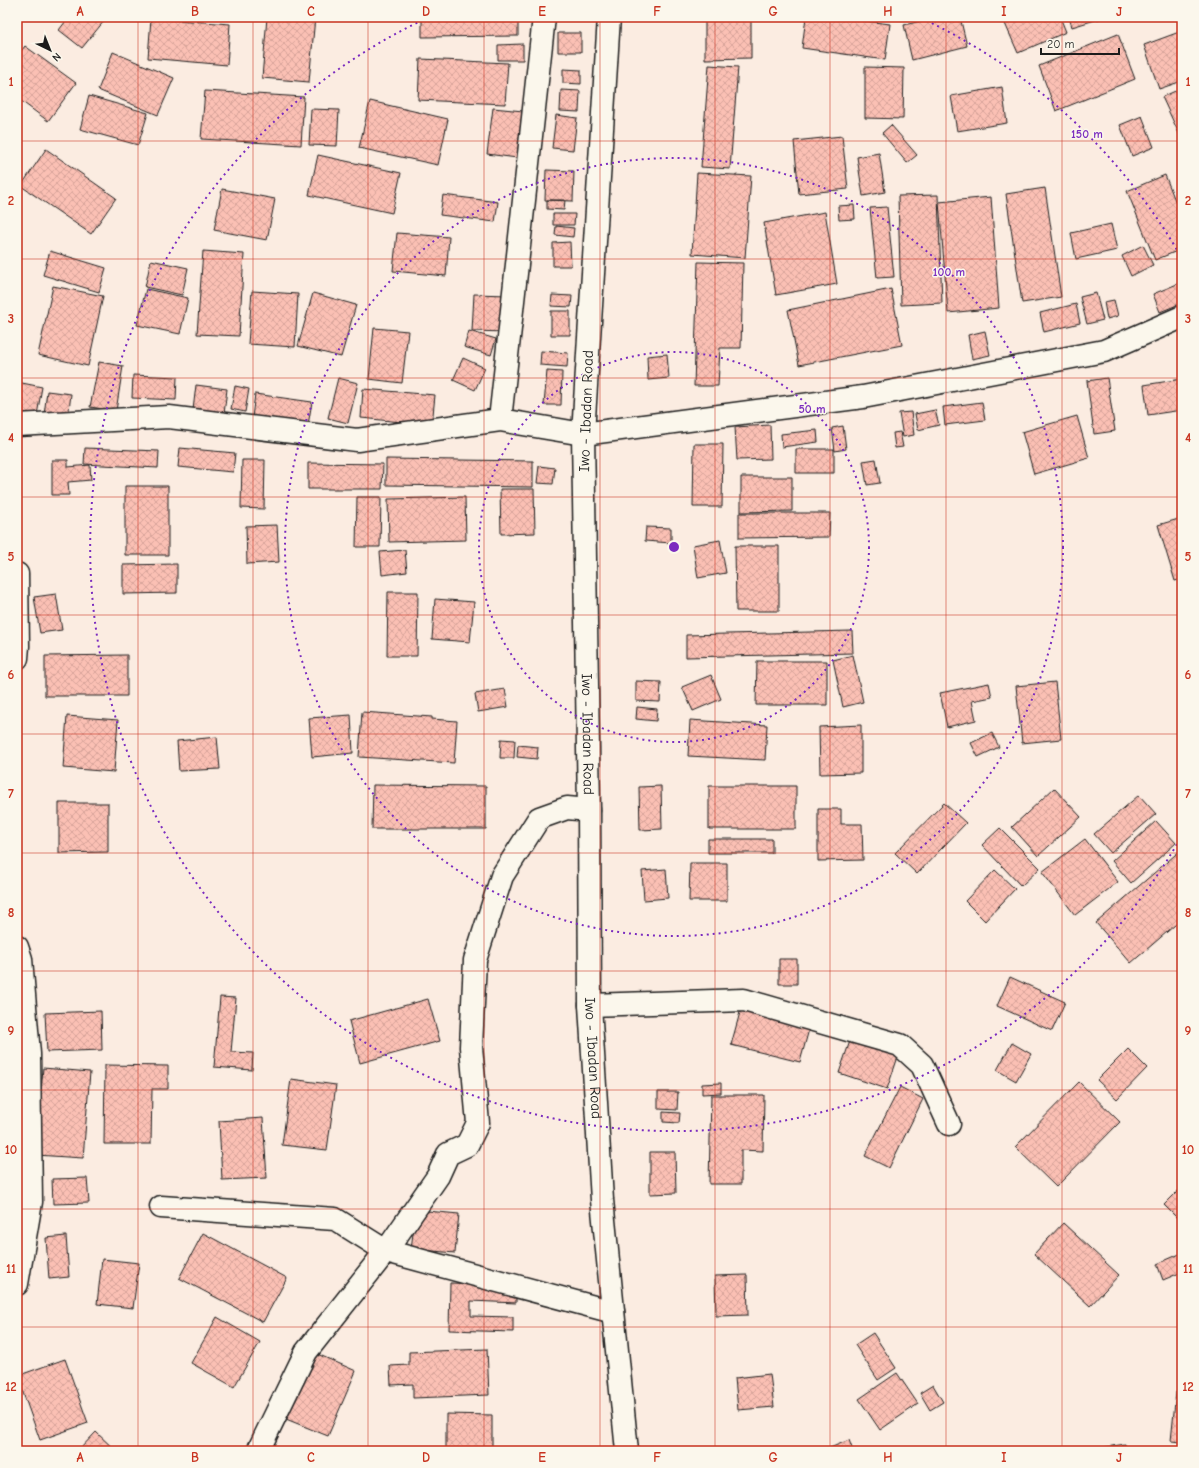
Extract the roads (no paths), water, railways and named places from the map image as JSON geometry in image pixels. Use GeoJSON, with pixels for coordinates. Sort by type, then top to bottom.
{"type":"FeatureCollection","features":[{"type":"Feature","properties":{"kind":"street"},"geometry":{"type":"LineString","coordinates":[[500,420],[544,17]]}},
{"type":"Feature","properties":{"kind":"street","name":"Iwo - Ibadan Road"},"geometry":{"type":"LineString","coordinates":[[608,17],[583,434],[589,810],[590,1005],[602,1200],[627,1451]]}},
{"type":"Feature","properties":{"kind":"street"},"geometry":{"type":"LineString","coordinates":[[17,425],[169,417],[357,440],[500,420],[583,434],[863,397],[1104,351],[1182,318]]}},
{"type":"Feature","properties":{"kind":"street"},"geometry":{"type":"LineString","coordinates":[[17,574],[17,658]]}},
{"type":"Feature","properties":{"kind":"street"},"geometry":{"type":"LineString","coordinates":[[258,1451],[306,1352],[386,1251],[438,1176],[448,1154],[467,1145],[478,1123],[471,1047],[475,960],[502,876],[539,818],[567,808],[589,810]]}},
{"type":"Feature","properties":{"kind":"street"},"geometry":{"type":"LineString","coordinates":[[17,947],[21,959],[29,1054],[31,1202],[17,1284]]}},
{"type":"Feature","properties":{"kind":"street"},"geometry":{"type":"LineString","coordinates":[[590,1005],[744,1000],[900,1045],[922,1065],[949,1124]]}},
{"type":"Feature","properties":{"kind":"street"},"geometry":{"type":"LineString","coordinates":[[161,1207],[335,1219],[386,1251],[614,1312]]}}]}
